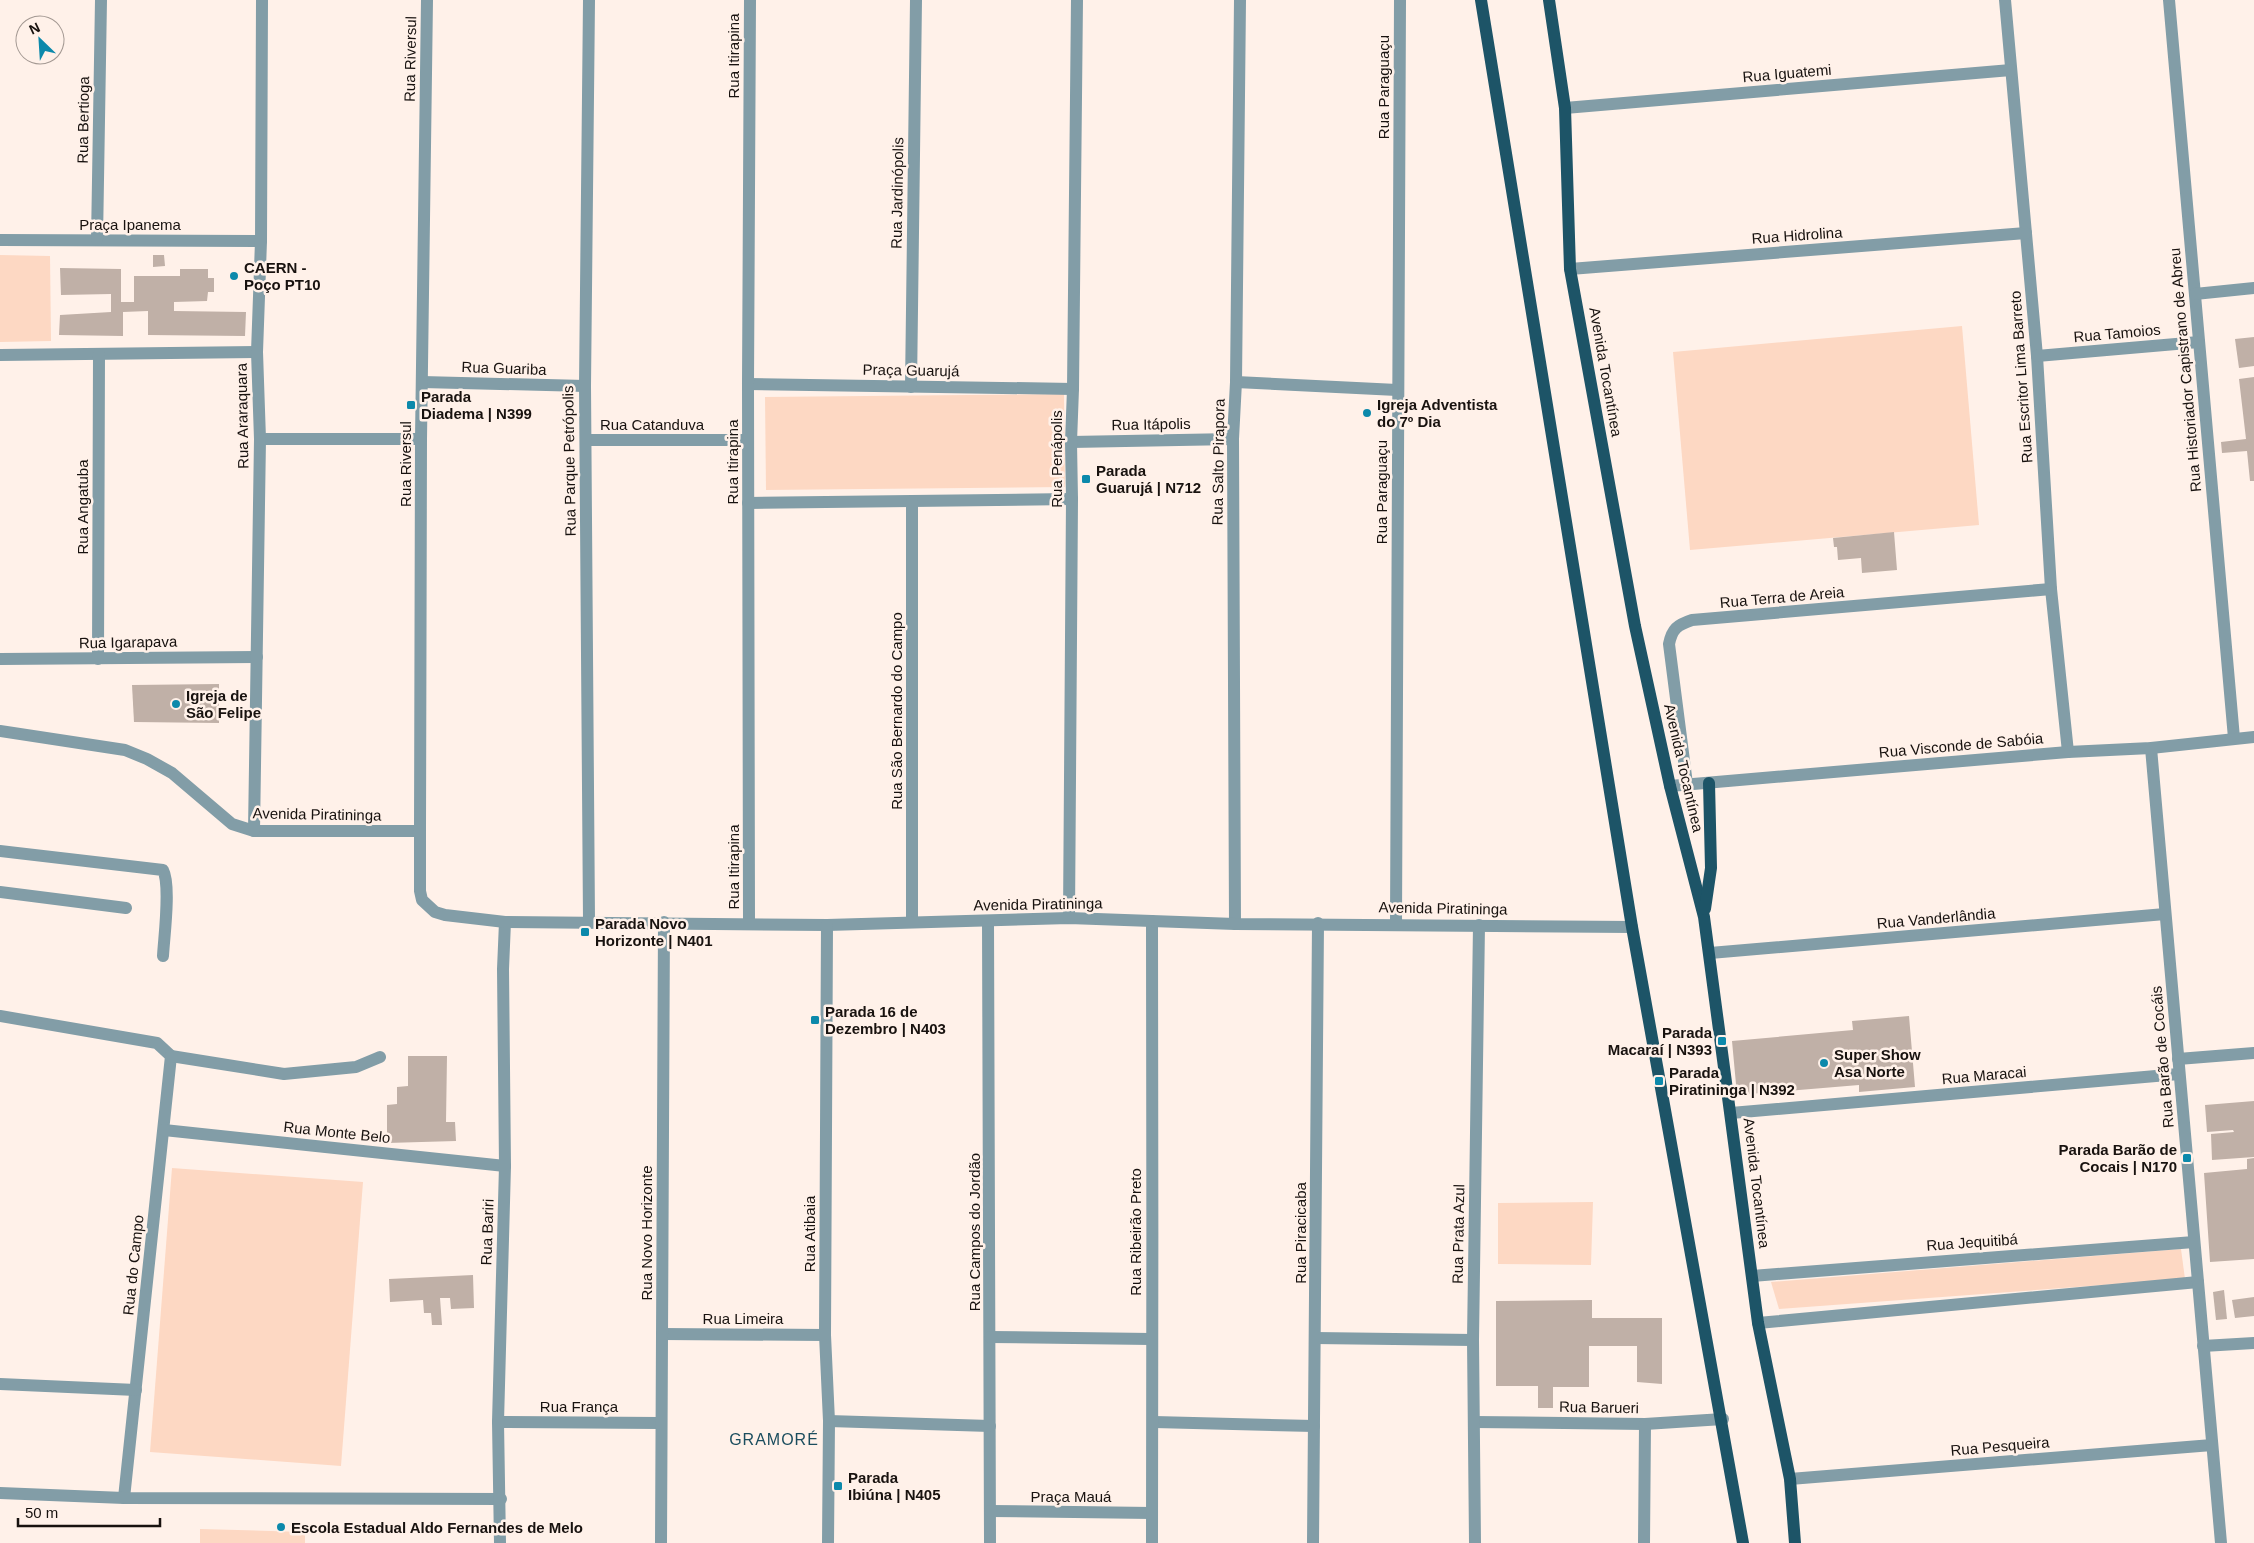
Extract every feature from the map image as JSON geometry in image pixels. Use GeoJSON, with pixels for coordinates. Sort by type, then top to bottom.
{"type":"FeatureCollection","features":[{"type":"Feature","properties":{"kind":"main road"},"geometry":{"type":"LineString","coordinates":[[1481,0],[1632,927],[1743,1543]]}},
{"type":"Feature","properties":{"kind":"main road","name":"Avenida Tocantínea"},"geometry":{"type":"LineString","coordinates":[[1548,0],[1565,108],[1570,269],[1635,626],[1670,786],[1704,917],[1758,1323],[1790,1479],[1795,1543]]}},
{"type":"Feature","properties":{"kind":"main road"},"geometry":{"type":"LineString","coordinates":[[1704,917],[1711,868],[1708,783]]}},
{"type":"Feature","properties":{"kind":"street","name":"Rua Bertioga"},"geometry":{"type":"LineString","coordinates":[[97,240],[101,0]]}},
{"type":"Feature","properties":{"kind":"street","name":"Rua Araraquara"},"geometry":{"type":"LineString","coordinates":[[254,831],[260,439],[257,352],[262,0]]}},
{"type":"Feature","properties":{"kind":"street","name":"Rua Riversul"},"geometry":{"type":"LineString","coordinates":[[427,0],[421,439],[420,832],[422,900],[435,912],[445,915]]}},
{"type":"Feature","properties":{"kind":"street","name":"Rua Parque Petrópolis"},"geometry":{"type":"LineString","coordinates":[[589,921],[585,386],[590,0]]}},
{"type":"Feature","properties":{"kind":"street","name":"Rua Itirapina"},"geometry":{"type":"LineString","coordinates":[[749,923],[748,384],[750,0]]}},
{"type":"Feature","properties":{"kind":"street","name":"Rua Jardinópolis"},"geometry":{"type":"LineString","coordinates":[[911,387],[916,0]]}},
{"type":"Feature","properties":{"kind":"street","name":"Rua Penápolis"},"geometry":{"type":"LineString","coordinates":[[1069,918],[1071,442],[1077,0]]}},
{"type":"Feature","properties":{"kind":"street","name":"Rua Salto Pirapora"},"geometry":{"type":"LineString","coordinates":[[1235,924],[1232,439],[1236,382],[1240,0]]}},
{"type":"Feature","properties":{"kind":"street","name":"Rua Paraguaçu"},"geometry":{"type":"LineString","coordinates":[[1396,924],[1400,0]]}},
{"type":"Feature","properties":{"kind":"street","name":"Rua Escritor Lima Barreto"},"geometry":{"type":"LineString","coordinates":[[2005,0],[2037,356],[2051,589],[2068,752]]}},
{"type":"Feature","properties":{"kind":"street","name":"Rua Historiador Capistrano de Abreu"},"geometry":{"type":"LineString","coordinates":[[2169,0],[2234,738]]}},
{"type":"Feature","properties":{"kind":"street","name":"Rua Iguatemi"},"geometry":{"type":"LineString","coordinates":[[1565,108],[2011,70]]}},
{"type":"Feature","properties":{"kind":"street","name":"Rua Hidrolina"},"geometry":{"type":"LineString","coordinates":[[1570,269],[2026,233]]}},
{"type":"Feature","properties":{"kind":"street","name":"Praça Ipanema"},"geometry":{"type":"LineString","coordinates":[[0,240],[260,240]]}},
{"type":"Feature","properties":{"kind":"street"},"geometry":{"type":"LineString","coordinates":[[2195,294],[2254,288]]}},
{"type":"Feature","properties":{"kind":"street","name":"Rua Tamoios"},"geometry":{"type":"LineString","coordinates":[[2037,356],[2199,342]]}},
{"type":"Feature","properties":{"kind":"street"},"geometry":{"type":"LineString","coordinates":[[0,355],[257,352]]}},
{"type":"Feature","properties":{"kind":"street","name":"Rua Angatuba"},"geometry":{"type":"LineString","coordinates":[[98,660],[99,354]]}},
{"type":"Feature","properties":{"kind":"street","name":"Rua Guariba"},"geometry":{"type":"LineString","coordinates":[[422,382],[585,386]]}},
{"type":"Feature","properties":{"kind":"street"},"geometry":{"type":"LineString","coordinates":[[1236,382],[1397,390]]}},
{"type":"Feature","properties":{"kind":"street","name":"Praça Guarujá"},"geometry":{"type":"LineString","coordinates":[[748,384],[1073,389]]}},
{"type":"Feature","properties":{"kind":"street"},"geometry":{"type":"LineString","coordinates":[[260,439],[421,439]]}},
{"type":"Feature","properties":{"kind":"street","name":"Rua Itápolis"},"geometry":{"type":"LineString","coordinates":[[1071,442],[1232,439]]}},
{"type":"Feature","properties":{"kind":"street","name":"Rua Catanduva"},"geometry":{"type":"LineString","coordinates":[[586,440],[748,440]]}},
{"type":"Feature","properties":{"kind":"street"},"geometry":{"type":"LineString","coordinates":[[748,503],[1072,499]]}},
{"type":"Feature","properties":{"kind":"street","name":"Rua São Bernardo do Campo"},"geometry":{"type":"LineString","coordinates":[[912,501],[912,921]]}},
{"type":"Feature","properties":{"kind":"street","name":"Rua Terra de Areia"},"geometry":{"type":"LineString","coordinates":[[1687,784],[1669,644],[1672,632],[1679,624],[1692,620],[2051,589]]}},
{"type":"Feature","properties":{"kind":"street","name":"Rua Igarapava"},"geometry":{"type":"LineString","coordinates":[[0,658],[98,660],[257,657]]}},
{"type":"Feature","properties":{"kind":"street","name":"Avenida Piratininga"},"geometry":{"type":"LineString","coordinates":[[0,731],[125,750],[147,759],[172,773],[232,824],[254,831],[420,832]]}},
{"type":"Feature","properties":{"kind":"street","name":"Rua Visconde de Sabóia"},"geometry":{"type":"LineString","coordinates":[[1670,786],[2068,752],[2151,748],[2254,737]]}},
{"type":"Feature","properties":{"kind":"street","name":"Rua Barão de Cocáis"},"geometry":{"type":"LineString","coordinates":[[2151,748],[2221,1543]]}},
{"type":"Feature","properties":{"kind":"street"},"geometry":{"type":"LineString","coordinates":[[0,851],[163,870],[166,893],[163,956]]}},
{"type":"Feature","properties":{"kind":"street"},"geometry":{"type":"LineString","coordinates":[[0,892],[126,908]]}},
{"type":"Feature","properties":{"kind":"street","name":"Rua Vanderlândia"},"geometry":{"type":"LineString","coordinates":[[1710,953],[2165,914]]}},
{"type":"Feature","properties":{"kind":"street","name":"Avenida Piratininga"},"geometry":{"type":"LineString","coordinates":[[445,915],[505,922],[589,921],[827,924],[1069,918],[1235,924],[1318,923],[1632,927]]}},
{"type":"Feature","properties":{"kind":"street","name":"Rua Campos do Jordão"},"geometry":{"type":"LineString","coordinates":[[988,921],[990,1543]]}},
{"type":"Feature","properties":{"kind":"street","name":"Rua Ribeirão Preto"},"geometry":{"type":"LineString","coordinates":[[1152,921],[1151,1339],[1154,1422],[1152,1543]]}},
{"type":"Feature","properties":{"kind":"street","name":"Rua Bariri"},"geometry":{"type":"LineString","coordinates":[[500,1543],[501,1499],[498,1422],[505,1166],[503,969],[505,922]]}},
{"type":"Feature","properties":{"kind":"street","name":"Rua Novo Horizonte"},"geometry":{"type":"LineString","coordinates":[[661,1543],[660,1423],[664,922]]}},
{"type":"Feature","properties":{"kind":"street","name":"Rua Piracicaba"},"geometry":{"type":"LineString","coordinates":[[1313,1543],[1318,923]]}},
{"type":"Feature","properties":{"kind":"street","name":"Rua Atibaia"},"geometry":{"type":"LineString","coordinates":[[827,924],[825,1335],[829,1421],[828,1543]]}},
{"type":"Feature","properties":{"kind":"street","name":"Rua Prata Azul"},"geometry":{"type":"LineString","coordinates":[[1475,1543],[1473,1340],[1479,925]]}},
{"type":"Feature","properties":{"kind":"street"},"geometry":{"type":"LineString","coordinates":[[0,1016],[157,1043],[171,1056],[284,1074],[356,1067],[380,1057]]}},
{"type":"Feature","properties":{"kind":"street"},"geometry":{"type":"LineString","coordinates":[[2178,1059],[2254,1053]]}},
{"type":"Feature","properties":{"kind":"street","name":"Rua do Campo"},"geometry":{"type":"LineString","coordinates":[[124,1498],[171,1056]]}},
{"type":"Feature","properties":{"kind":"street","name":"Rua Maracai"},"geometry":{"type":"LineString","coordinates":[[1731,1113],[2180,1074]]}},
{"type":"Feature","properties":{"kind":"street","name":"Rua Monte Belo"},"geometry":{"type":"LineString","coordinates":[[164,1130],[505,1166]]}},
{"type":"Feature","properties":{"kind":"street","name":"Rua Jequitibá"},"geometry":{"type":"LineString","coordinates":[[1752,1276],[2194,1242]]}},
{"type":"Feature","properties":{"kind":"street"},"geometry":{"type":"LineString","coordinates":[[1758,1323],[2198,1282]]}},
{"type":"Feature","properties":{"kind":"street","name":"Rua Limeira"},"geometry":{"type":"LineString","coordinates":[[662,1334],[825,1335]]}},
{"type":"Feature","properties":{"kind":"street"},"geometry":{"type":"LineString","coordinates":[[990,1337],[1151,1339]]}},
{"type":"Feature","properties":{"kind":"street"},"geometry":{"type":"LineString","coordinates":[[1315,1338],[1473,1340]]}},
{"type":"Feature","properties":{"kind":"street"},"geometry":{"type":"LineString","coordinates":[[2203,1346],[2254,1343]]}},
{"type":"Feature","properties":{"kind":"street"},"geometry":{"type":"LineString","coordinates":[[0,1384],[136,1390]]}},
{"type":"Feature","properties":{"kind":"street","name":"Rua Barueri"},"geometry":{"type":"LineString","coordinates":[[1474,1422],[1645,1424],[1722,1419]]}},
{"type":"Feature","properties":{"kind":"street"},"geometry":{"type":"LineString","coordinates":[[829,1421],[990,1426]]}},
{"type":"Feature","properties":{"kind":"street","name":"Rua França"},"geometry":{"type":"LineString","coordinates":[[498,1422],[660,1423]]}},
{"type":"Feature","properties":{"kind":"street"},"geometry":{"type":"LineString","coordinates":[[1154,1422],[1314,1426]]}},
{"type":"Feature","properties":{"kind":"street"},"geometry":{"type":"LineString","coordinates":[[1644,1543],[1645,1424]]}},
{"type":"Feature","properties":{"kind":"street","name":"Rua Pesqueira"},"geometry":{"type":"LineString","coordinates":[[1790,1479],[2212,1445]]}},
{"type":"Feature","properties":{"kind":"street"},"geometry":{"type":"LineString","coordinates":[[0,1493],[124,1498],[501,1499]]}},
{"type":"Feature","properties":{"kind":"street","name":"Praça Mauá"},"geometry":{"type":"LineString","coordinates":[[990,1511],[1152,1513]]}},
{"type":"Feature","properties":{"kind":"shaded area"},"geometry":{"type":"Polygon","coordinates":[[[0,255],[50,256],[51,341],[0,342],[0,255]]]}},
{"type":"Feature","properties":{"kind":"shaded area"},"geometry":{"type":"Polygon","coordinates":[[[1962,326],[1979,525],[1690,550],[1673,352],[1962,326]]]}},
{"type":"Feature","properties":{"kind":"shaded area"},"geometry":{"type":"Polygon","coordinates":[[[1064,394],[1065,487],[766,490],[765,397],[1064,394]]]}},
{"type":"Feature","properties":{"kind":"shaded area"},"geometry":{"type":"Polygon","coordinates":[[[172,1168],[363,1182],[341,1466],[150,1452],[172,1168]]]}},
{"type":"Feature","properties":{"kind":"shaded area"},"geometry":{"type":"Polygon","coordinates":[[[1593,1202],[1591,1265],[1498,1264],[1498,1203],[1593,1202]]]}},
{"type":"Feature","properties":{"kind":"shaded area"},"geometry":{"type":"Polygon","coordinates":[[[2181,1249],[2185,1279],[1779,1309],[1771,1282],[2181,1249]]]}},
{"type":"Feature","properties":{"kind":"shaded area"},"geometry":{"type":"Polygon","coordinates":[[[200,1529],[305,1532],[305,1543],[200,1543],[200,1529]]]}},
{"type":"Feature","properties":{"kind":"building"},"geometry":{"type":"Polygon","coordinates":[[[153,255],[164,255],[165,266],[153,267],[153,255]]]}},
{"type":"Feature","properties":{"kind":"building"},"geometry":{"type":"Polygon","coordinates":[[[60,268],[121,269],[121,302],[134,302],[134,276],[180,276],[180,269],[208,269],[208,278],[214,278],[214,292],[208,292],[207,301],[174,302],[174,311],[246,312],[245,336],[148,335],[148,311],[123,312],[123,336],[59,335],[60,315],[111,312],[111,294],[61,295],[60,268]]]}},
{"type":"Feature","properties":{"kind":"building"},"geometry":{"type":"Polygon","coordinates":[[[2254,337],[2254,366],[2239,368],[2235,339],[2254,337]]]}},
{"type":"Feature","properties":{"kind":"building"},"geometry":{"type":"Polygon","coordinates":[[[2254,377],[2254,481],[2250,481],[2247,451],[2222,453],[2221,442],[2246,439],[2239,379],[2254,377]]]}},
{"type":"Feature","properties":{"kind":"building"},"geometry":{"type":"Polygon","coordinates":[[[1894,532],[1897,570],[1862,573],[1861,558],[1838,560],[1837,547],[1834,547],[1833,538],[1894,532]]]}},
{"type":"Feature","properties":{"kind":"building","name":"Igreja de São Felipe"},"geometry":{"type":"Polygon","coordinates":[[[219,684],[219,723],[134,722],[132,685],[219,684]]]}},
{"type":"Feature","properties":{"kind":"building","name":"Super Show Asa Norte"},"geometry":{"type":"Polygon","coordinates":[[[1909,1016],[1915,1087],[1859,1092],[1859,1085],[1737,1095],[1732,1041],[1853,1030],[1852,1021],[1909,1016]]]}},
{"type":"Feature","properties":{"kind":"building"},"geometry":{"type":"Polygon","coordinates":[[[408,1056],[447,1056],[446,1122],[455,1122],[456,1141],[387,1143],[387,1105],[397,1104],[397,1087],[408,1086],[408,1056]]]}},
{"type":"Feature","properties":{"kind":"building"},"geometry":{"type":"Polygon","coordinates":[[[2254,1101],[2254,1157],[2212,1160],[2211,1134],[2234,1132],[2233,1130],[2207,1132],[2205,1105],[2254,1101]]]}},
{"type":"Feature","properties":{"kind":"building"},"geometry":{"type":"Polygon","coordinates":[[[2254,1158],[2254,1259],[2210,1262],[2204,1173],[2247,1169],[2247,1159],[2254,1158]]]}},
{"type":"Feature","properties":{"kind":"building"},"geometry":{"type":"Polygon","coordinates":[[[473,1275],[474,1308],[451,1309],[450,1298],[440,1298],[442,1325],[432,1325],[431,1313],[424,1313],[423,1300],[390,1302],[389,1279],[473,1275]]]}},
{"type":"Feature","properties":{"kind":"building"},"geometry":{"type":"Polygon","coordinates":[[[2224,1290],[2227,1319],[2216,1320],[2213,1292],[2224,1290]]]}},
{"type":"Feature","properties":{"kind":"building"},"geometry":{"type":"Polygon","coordinates":[[[2254,1297],[2254,1316],[2235,1318],[2232,1300],[2254,1297]]]}},
{"type":"Feature","properties":{"kind":"building"},"geometry":{"type":"Polygon","coordinates":[[[1592,1300],[1592,1318],[1662,1318],[1662,1384],[1637,1382],[1637,1346],[1589,1346],[1589,1387],[1553,1387],[1553,1408],[1538,1408],[1538,1386],[1496,1386],[1496,1301],[1592,1300]]]}},
{"type":"Feature","properties":{"kind":"place","name":"CAERN - Poço PT10"},"geometry":{"type":"Point","coordinates":[234,276]}},
{"type":"Feature","properties":{"kind":"place","name":"Parada Diadema | N399"},"geometry":{"type":"Point","coordinates":[411,405]}},
{"type":"Feature","properties":{"kind":"place","name":"Igreja Adventista do 7º Dia"},"geometry":{"type":"Point","coordinates":[1367,413]}},
{"type":"Feature","properties":{"kind":"place","name":"Parada Guarujá | N712"},"geometry":{"type":"Point","coordinates":[1086,479]}},
{"type":"Feature","properties":{"kind":"place","name":"Igreja de São Felipe"},"geometry":{"type":"Point","coordinates":[176,704]}},
{"type":"Feature","properties":{"kind":"place","name":"Parada Novo Horizonte | N401"},"geometry":{"type":"Point","coordinates":[585,932]}},
{"type":"Feature","properties":{"kind":"place","name":"Parada 16 de Dezembro | N403"},"geometry":{"type":"Point","coordinates":[815,1020]}},
{"type":"Feature","properties":{"kind":"place","name":"Parada Macaraí | N393"},"geometry":{"type":"Point","coordinates":[1722,1041]}},
{"type":"Feature","properties":{"kind":"place","name":"Super Show Asa Norte"},"geometry":{"type":"Point","coordinates":[1824,1063]}},
{"type":"Feature","properties":{"kind":"place","name":"Parada Piratininga | N392"},"geometry":{"type":"Point","coordinates":[1659,1081]}},
{"type":"Feature","properties":{"kind":"place","name":"Parada Barão de Cocais | N170"},"geometry":{"type":"Point","coordinates":[2187,1158]}},
{"type":"Feature","properties":{"kind":"place","name":"Parada Ibiúna | N405"},"geometry":{"type":"Point","coordinates":[838,1486]}},
{"type":"Feature","properties":{"kind":"place","name":"Escola Estadual Aldo Fernandes de Melo"},"geometry":{"type":"Point","coordinates":[281,1527]}},
{"type":"Feature","properties":{"kind":"district","name":"GRAMORÉ"},"geometry":{"type":"Point","coordinates":[774,1439]}}]}
